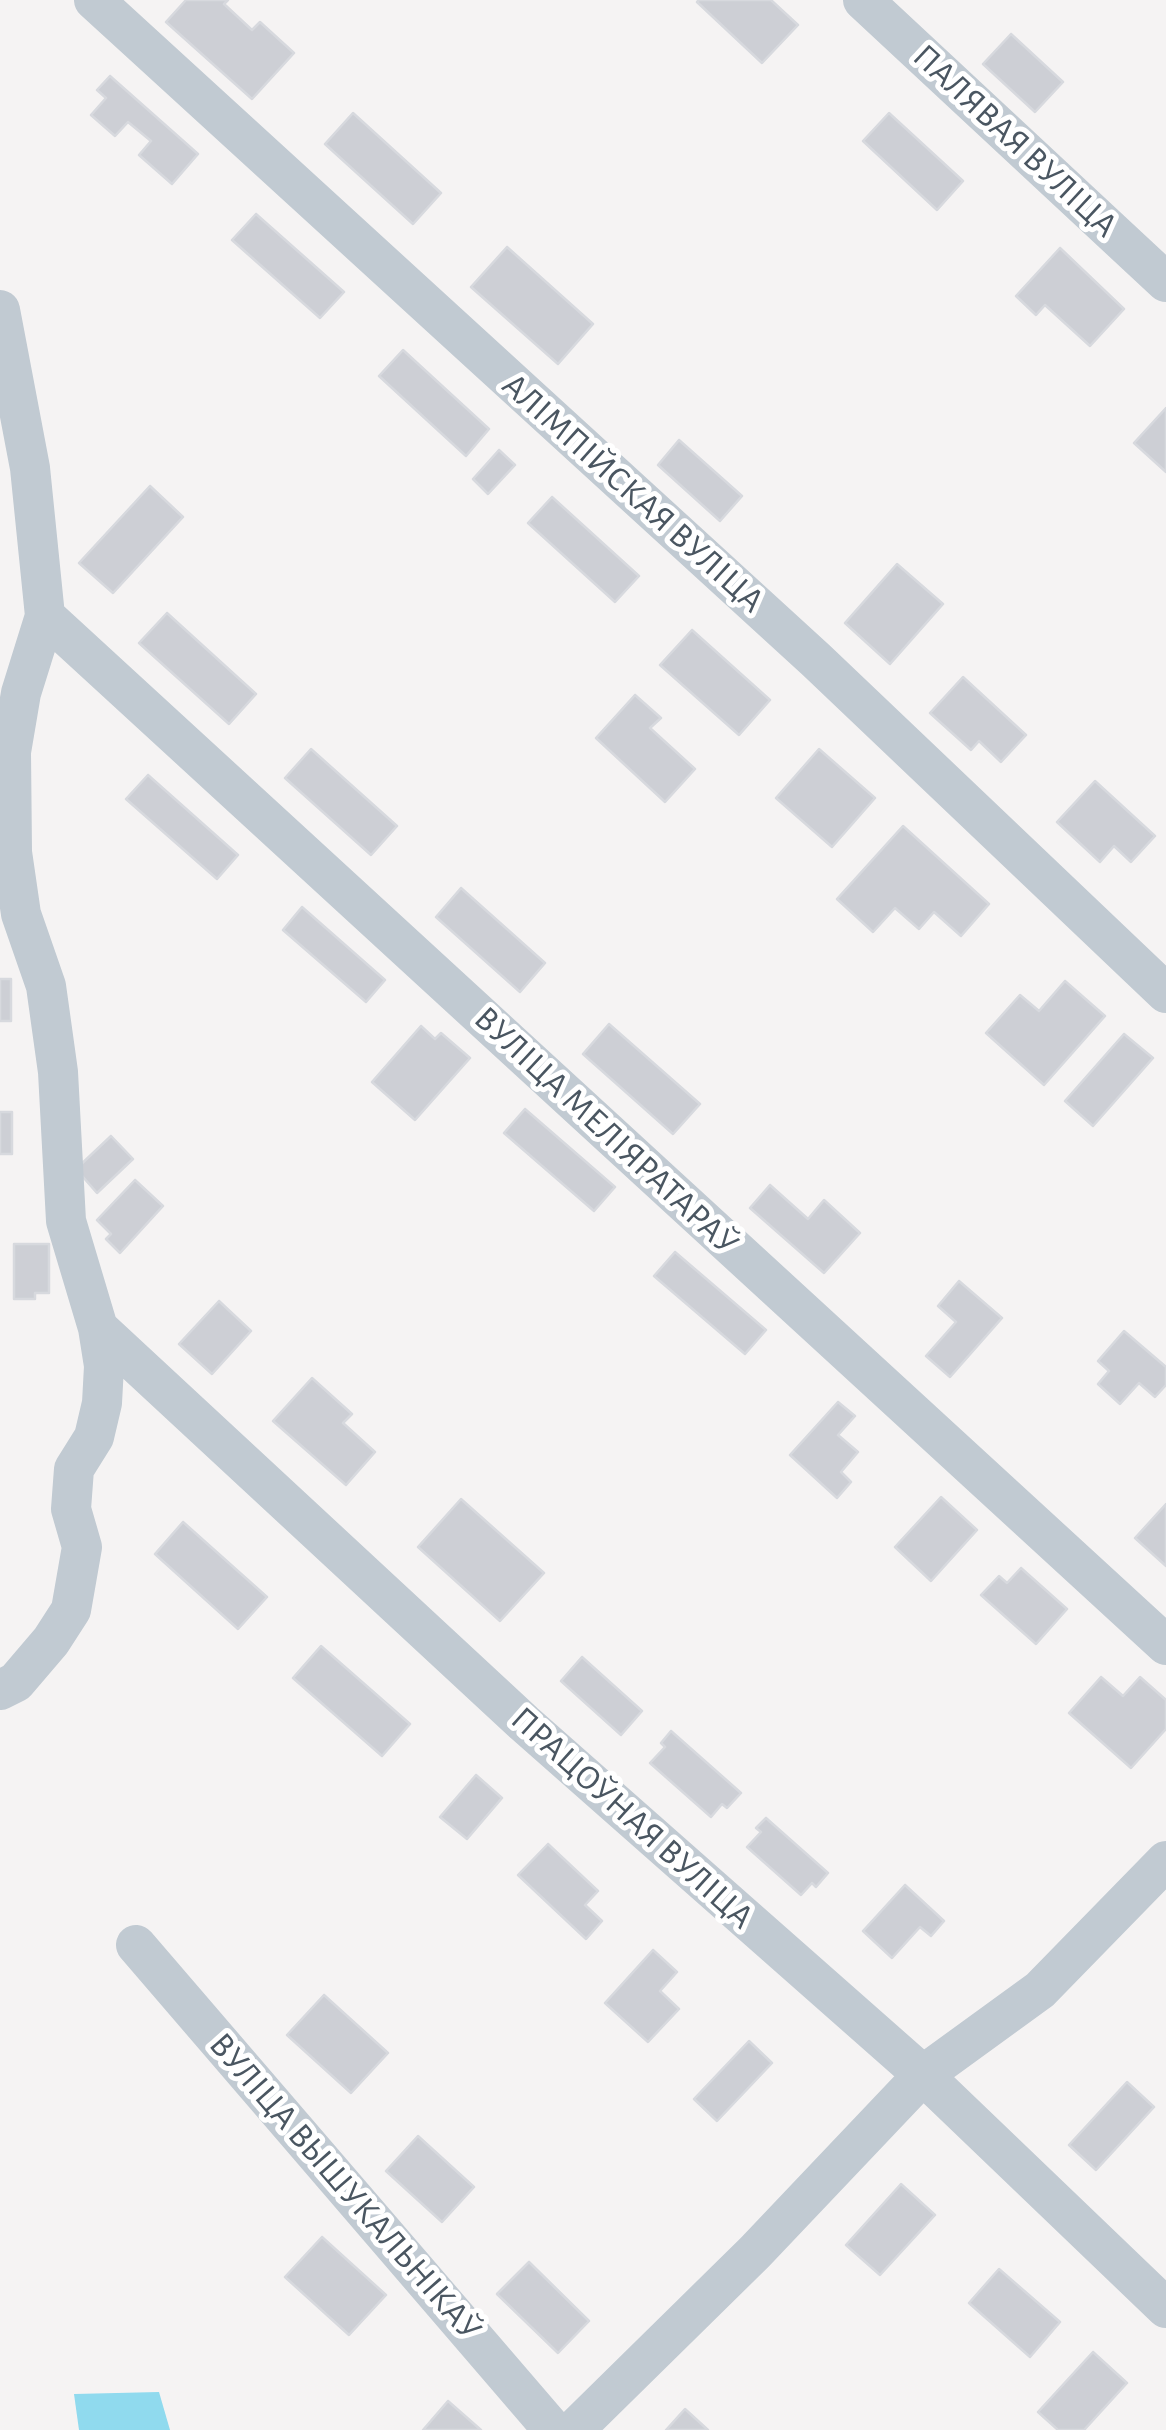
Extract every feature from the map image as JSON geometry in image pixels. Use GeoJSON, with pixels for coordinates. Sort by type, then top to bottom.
{"type":"FeatureCollection","features":[{"type":"Feature","properties":{"kind":"street","name":"АЛІМПІЙСКАЯ ВУЛІЦА"},"geometry":{"type":"LineString","coordinates":[[94,0],[816,660],[1166,992]]}},
{"type":"Feature","properties":{"kind":"street","name":"ПАЛЯВАЯ ВУЛІЦА"},"geometry":{"type":"LineString","coordinates":[[863,0],[1166,282]]}},
{"type":"Feature","properties":{"kind":"street"},"geometry":{"type":"LineString","coordinates":[[0,310],[30,468],[45,616],[20,693],[11,752],[12,852],[20,914],[46,986],[58,1072],[66,1221],[98,1328],[104,1366],[94,1438],[74,1469],[72,1509],[82,1547],[71,1610],[16,1682],[0,1690]]}},
{"type":"Feature","properties":{"kind":"street","name":"ВУЛІЦА МЕЛІЯРАТАРАЎ"},"geometry":{"type":"LineString","coordinates":[[45,616],[1166,1645]]}},
{"type":"Feature","properties":{"kind":"street","name":"ПРАЦОЎНАЯ ВУЛІЦА"},"geometry":{"type":"LineString","coordinates":[[98,1328],[524,1723],[923,2076],[1166,2308]]}},
{"type":"Feature","properties":{"kind":"street"},"geometry":{"type":"LineString","coordinates":[[574,2430],[754,2252],[923,2076],[1040,1990],[1166,1861]]}},
{"type":"Feature","properties":{"kind":"street","name":"ВУЛІЦА ВЫШУКАЛЬНІКАЎ"},"geometry":{"type":"LineString","coordinates":[[136,1945],[554,2430]]}},
{"type":"Feature","properties":{"kind":"water"},"geometry":{"type":"Polygon","coordinates":[[[159,2392],[170,2430],[79,2430],[74,2394],[159,2392]]]}},
{"type":"Feature","properties":{"kind":"building"},"geometry":{"type":"Polygon","coordinates":[[[186,0],[228,0],[224,4],[252,30],[260,22],[294,53],[252,99],[166,22],[186,0]]]}},
{"type":"Feature","properties":{"kind":"building"},"geometry":{"type":"Polygon","coordinates":[[[699,0],[771,0],[798,25],[762,63],[699,0]]]}},
{"type":"Feature","properties":{"kind":"building"},"geometry":{"type":"Polygon","coordinates":[[[1011,34],[1063,82],[1035,112],[983,64],[1011,34]]]}},
{"type":"Feature","properties":{"kind":"building"},"geometry":{"type":"Polygon","coordinates":[[[110,76],[198,154],[172,184],[139,155],[151,141],[128,122],[115,136],[91,115],[106,98],[97,90],[110,76]]]}},
{"type":"Feature","properties":{"kind":"building"},"geometry":{"type":"Polygon","coordinates":[[[353,113],[441,193],[413,224],[325,144],[353,113]]]}},
{"type":"Feature","properties":{"kind":"building"},"geometry":{"type":"Polygon","coordinates":[[[889,113],[963,181],[937,210],[863,141],[889,113]]]}},
{"type":"Feature","properties":{"kind":"building"},"geometry":{"type":"Polygon","coordinates":[[[256,214],[344,292],[320,318],[232,240],[256,214]]]}},
{"type":"Feature","properties":{"kind":"building"},"geometry":{"type":"Polygon","coordinates":[[[507,247],[593,324],[558,364],[471,287],[507,247]]]}},
{"type":"Feature","properties":{"kind":"building"},"geometry":{"type":"Polygon","coordinates":[[[1060,248],[1124,309],[1090,346],[1045,305],[1036,315],[1016,296],[1060,248]]]}},
{"type":"Feature","properties":{"kind":"building"},"geometry":{"type":"Polygon","coordinates":[[[403,350],[489,429],[466,456],[379,376],[403,350]]]}},
{"type":"Feature","properties":{"kind":"building"},"geometry":{"type":"Polygon","coordinates":[[[1166,408],[1166,472],[1134,443],[1166,408]]]}},
{"type":"Feature","properties":{"kind":"building"},"geometry":{"type":"Polygon","coordinates":[[[679,440],[742,496],[720,521],[658,465],[679,440]]]}},
{"type":"Feature","properties":{"kind":"building"},"geometry":{"type":"Polygon","coordinates":[[[499,450],[515,465],[488,494],[473,479],[499,450]]]}},
{"type":"Feature","properties":{"kind":"building"},"geometry":{"type":"Polygon","coordinates":[[[150,486],[183,517],[113,593],[79,563],[150,486]]]}},
{"type":"Feature","properties":{"kind":"building"},"geometry":{"type":"Polygon","coordinates":[[[552,497],[639,576],[615,602],[528,523],[552,497]]]}},
{"type":"Feature","properties":{"kind":"building"},"geometry":{"type":"Polygon","coordinates":[[[897,564],[943,604],[890,664],[845,623],[897,564]]]}},
{"type":"Feature","properties":{"kind":"building"},"geometry":{"type":"Polygon","coordinates":[[[167,613],[256,694],[229,724],[139,643],[167,613]]]}},
{"type":"Feature","properties":{"kind":"building"},"geometry":{"type":"Polygon","coordinates":[[[692,630],[770,700],[739,735],[660,665],[692,630]]]}},
{"type":"Feature","properties":{"kind":"building"},"geometry":{"type":"Polygon","coordinates":[[[963,677],[1026,735],[1001,762],[979,741],[971,750],[930,713],[963,677]]]}},
{"type":"Feature","properties":{"kind":"building"},"geometry":{"type":"Polygon","coordinates":[[[635,695],[661,718],[650,728],[695,769],[665,802],[596,738],[635,695]]]}},
{"type":"Feature","properties":{"kind":"building"},"geometry":{"type":"Polygon","coordinates":[[[311,749],[397,826],[371,855],[285,778],[311,749]]]}},
{"type":"Feature","properties":{"kind":"building"},"geometry":{"type":"Polygon","coordinates":[[[819,749],[875,798],[832,847],[776,798],[819,749]]]}},
{"type":"Feature","properties":{"kind":"building"},"geometry":{"type":"Polygon","coordinates":[[[148,775],[238,855],[217,879],[126,799],[148,775]]]}},
{"type":"Feature","properties":{"kind":"building"},"geometry":{"type":"Polygon","coordinates":[[[1095,781],[1155,836],[1131,862],[1114,846],[1100,862],[1057,822],[1095,781]]]}},
{"type":"Feature","properties":{"kind":"building"},"geometry":{"type":"Polygon","coordinates":[[[903,826],[989,904],[961,936],[934,912],[919,929],[895,908],[873,932],[837,899],[903,826]]]}},
{"type":"Feature","properties":{"kind":"building"},"geometry":{"type":"Polygon","coordinates":[[[461,888],[545,963],[520,992],[436,917],[461,888]]]}},
{"type":"Feature","properties":{"kind":"building"},"geometry":{"type":"Polygon","coordinates":[[[302,907],[385,980],[366,1002],[283,930],[302,907]]]}},
{"type":"Feature","properties":{"kind":"building"},"geometry":{"type":"Polygon","coordinates":[[[0,979],[11,979],[11,1021],[0,1021],[0,979]]]}},
{"type":"Feature","properties":{"kind":"building"},"geometry":{"type":"Polygon","coordinates":[[[1065,981],[1105,1016],[1044,1085],[986,1033],[1020,995],[1039,1011],[1065,981]]]}},
{"type":"Feature","properties":{"kind":"building"},"geometry":{"type":"Polygon","coordinates":[[[609,1024],[700,1104],[673,1134],[583,1054],[609,1024]]]}},
{"type":"Feature","properties":{"kind":"building"},"geometry":{"type":"Polygon","coordinates":[[[421,1026],[435,1039],[441,1033],[470,1058],[415,1120],[372,1082],[421,1026]]]}},
{"type":"Feature","properties":{"kind":"building"},"geometry":{"type":"Polygon","coordinates":[[[1124,1034],[1153,1058],[1093,1126],[1065,1101],[1124,1034]]]}},
{"type":"Feature","properties":{"kind":"building"},"geometry":{"type":"Polygon","coordinates":[[[525,1109],[615,1187],[594,1211],[504,1133],[525,1109]]]}},
{"type":"Feature","properties":{"kind":"building"},"geometry":{"type":"Polygon","coordinates":[[[0,1112],[12,1112],[12,1154],[0,1154],[0,1112]]]}},
{"type":"Feature","properties":{"kind":"building"},"geometry":{"type":"Polygon","coordinates":[[[111,1136],[133,1159],[97,1193],[76,1169],[111,1136]]]}},
{"type":"Feature","properties":{"kind":"building"},"geometry":{"type":"Polygon","coordinates":[[[135,1180],[163,1206],[120,1253],[106,1239],[111,1234],[97,1220],[135,1180]]]}},
{"type":"Feature","properties":{"kind":"building"},"geometry":{"type":"Polygon","coordinates":[[[770,1185],[808,1219],[824,1200],[860,1233],[824,1273],[750,1208],[770,1185]]]}},
{"type":"Feature","properties":{"kind":"building"},"geometry":{"type":"Polygon","coordinates":[[[14,1244],[49,1244],[49,1293],[35,1293],[35,1299],[14,1299],[14,1244]]]}},
{"type":"Feature","properties":{"kind":"building"},"geometry":{"type":"Polygon","coordinates":[[[675,1252],[766,1330],[745,1354],[654,1276],[675,1252]]]}},
{"type":"Feature","properties":{"kind":"building"},"geometry":{"type":"Polygon","coordinates":[[[959,1281],[1002,1318],[950,1377],[926,1356],[956,1322],[938,1306],[959,1281]]]}},
{"type":"Feature","properties":{"kind":"building"},"geometry":{"type":"Polygon","coordinates":[[[219,1301],[251,1331],[212,1374],[179,1344],[219,1301]]]}},
{"type":"Feature","properties":{"kind":"building"},"geometry":{"type":"Polygon","coordinates":[[[1124,1331],[1166,1367],[1166,1385],[1155,1397],[1139,1383],[1120,1404],[1098,1384],[1109,1371],[1098,1361],[1124,1331]]]}},
{"type":"Feature","properties":{"kind":"building"},"geometry":{"type":"Polygon","coordinates":[[[312,1378],[352,1414],[343,1423],[375,1452],[346,1485],[273,1421],[312,1378]]]}},
{"type":"Feature","properties":{"kind":"building"},"geometry":{"type":"Polygon","coordinates":[[[838,1402],[855,1416],[838,1435],[858,1452],[841,1472],[851,1482],[837,1498],[790,1455],[838,1402]]]}},
{"type":"Feature","properties":{"kind":"building"},"geometry":{"type":"Polygon","coordinates":[[[941,1497],[977,1530],[931,1581],[895,1547],[941,1497]]]}},
{"type":"Feature","properties":{"kind":"building"},"geometry":{"type":"Polygon","coordinates":[[[461,1499],[544,1573],[500,1621],[418,1547],[461,1499]]]}},
{"type":"Feature","properties":{"kind":"building"},"geometry":{"type":"Polygon","coordinates":[[[1166,1504],[1166,1566],[1135,1538],[1166,1504]]]}},
{"type":"Feature","properties":{"kind":"building"},"geometry":{"type":"Polygon","coordinates":[[[183,1522],[267,1597],[238,1629],[155,1554],[183,1522]]]}},
{"type":"Feature","properties":{"kind":"building"},"geometry":{"type":"Polygon","coordinates":[[[1021,1568],[1067,1609],[1036,1644],[981,1595],[999,1576],[1007,1583],[1021,1568]]]}},
{"type":"Feature","properties":{"kind":"building"},"geometry":{"type":"Polygon","coordinates":[[[321,1646],[410,1724],[382,1756],[293,1678],[321,1646]]]}},
{"type":"Feature","properties":{"kind":"building"},"geometry":{"type":"Polygon","coordinates":[[[582,1657],[642,1711],[621,1735],[561,1681],[582,1657]]]}},
{"type":"Feature","properties":{"kind":"building"},"geometry":{"type":"Polygon","coordinates":[[[1101,1677],[1123,1696],[1140,1677],[1166,1700],[1166,1729],[1131,1768],[1069,1713],[1101,1677]]]}},
{"type":"Feature","properties":{"kind":"building"},"geometry":{"type":"Polygon","coordinates":[[[671,1731],[741,1793],[727,1808],[722,1804],[711,1817],[650,1763],[665,1747],[661,1743],[671,1731]]]}},
{"type":"Feature","properties":{"kind":"building"},"geometry":{"type":"Polygon","coordinates":[[[476,1775],[502,1798],[467,1839],[440,1817],[476,1775]]]}},
{"type":"Feature","properties":{"kind":"building"},"geometry":{"type":"Polygon","coordinates":[[[766,1818],[828,1873],[816,1887],[812,1883],[801,1895],[747,1847],[761,1832],[756,1828],[766,1818]]]}},
{"type":"Feature","properties":{"kind":"building"},"geometry":{"type":"Polygon","coordinates":[[[548,1844],[598,1891],[585,1905],[602,1921],[586,1939],[518,1875],[548,1844]]]}},
{"type":"Feature","properties":{"kind":"building"},"geometry":{"type":"Polygon","coordinates":[[[905,1885],[944,1921],[931,1936],[920,1927],[892,1958],[863,1931],[905,1885]]]}},
{"type":"Feature","properties":{"kind":"building"},"geometry":{"type":"Polygon","coordinates":[[[653,1950],[677,1972],[660,1991],[679,2009],[648,2042],[605,2003],[653,1950]]]}},
{"type":"Feature","properties":{"kind":"building"},"geometry":{"type":"Polygon","coordinates":[[[324,1995],[388,2053],[351,2093],[287,2035],[324,1995]]]}},
{"type":"Feature","properties":{"kind":"building"},"geometry":{"type":"Polygon","coordinates":[[[749,2041],[772,2063],[717,2121],[694,2099],[749,2041]]]}},
{"type":"Feature","properties":{"kind":"building"},"geometry":{"type":"Polygon","coordinates":[[[1127,2082],[1154,2107],[1096,2170],[1069,2145],[1127,2082]]]}},
{"type":"Feature","properties":{"kind":"building"},"geometry":{"type":"Polygon","coordinates":[[[418,2136],[474,2187],[442,2222],[386,2171],[418,2136]]]}},
{"type":"Feature","properties":{"kind":"building"},"geometry":{"type":"Polygon","coordinates":[[[901,2184],[935,2215],[880,2275],[846,2245],[901,2184]]]}},
{"type":"Feature","properties":{"kind":"building"},"geometry":{"type":"Polygon","coordinates":[[[322,2237],[386,2295],[349,2335],[285,2277],[322,2237]]]}},
{"type":"Feature","properties":{"kind":"building"},"geometry":{"type":"Polygon","coordinates":[[[529,2262],[589,2321],[558,2353],[497,2294],[529,2262]]]}},
{"type":"Feature","properties":{"kind":"building"},"geometry":{"type":"Polygon","coordinates":[[[999,2269],[1060,2322],[1030,2357],[969,2303],[999,2269]]]}},
{"type":"Feature","properties":{"kind":"building"},"geometry":{"type":"Polygon","coordinates":[[[1093,2352],[1127,2383],[1084,2430],[1058,2430],[1038,2412],[1093,2352]]]}},
{"type":"Feature","properties":{"kind":"building"},"geometry":{"type":"Polygon","coordinates":[[[448,2401],[481,2430],[423,2430],[448,2401]]]}},
{"type":"Feature","properties":{"kind":"building"},"geometry":{"type":"Polygon","coordinates":[[[685,2409],[708,2430],[666,2430],[685,2409]]]}}]}
